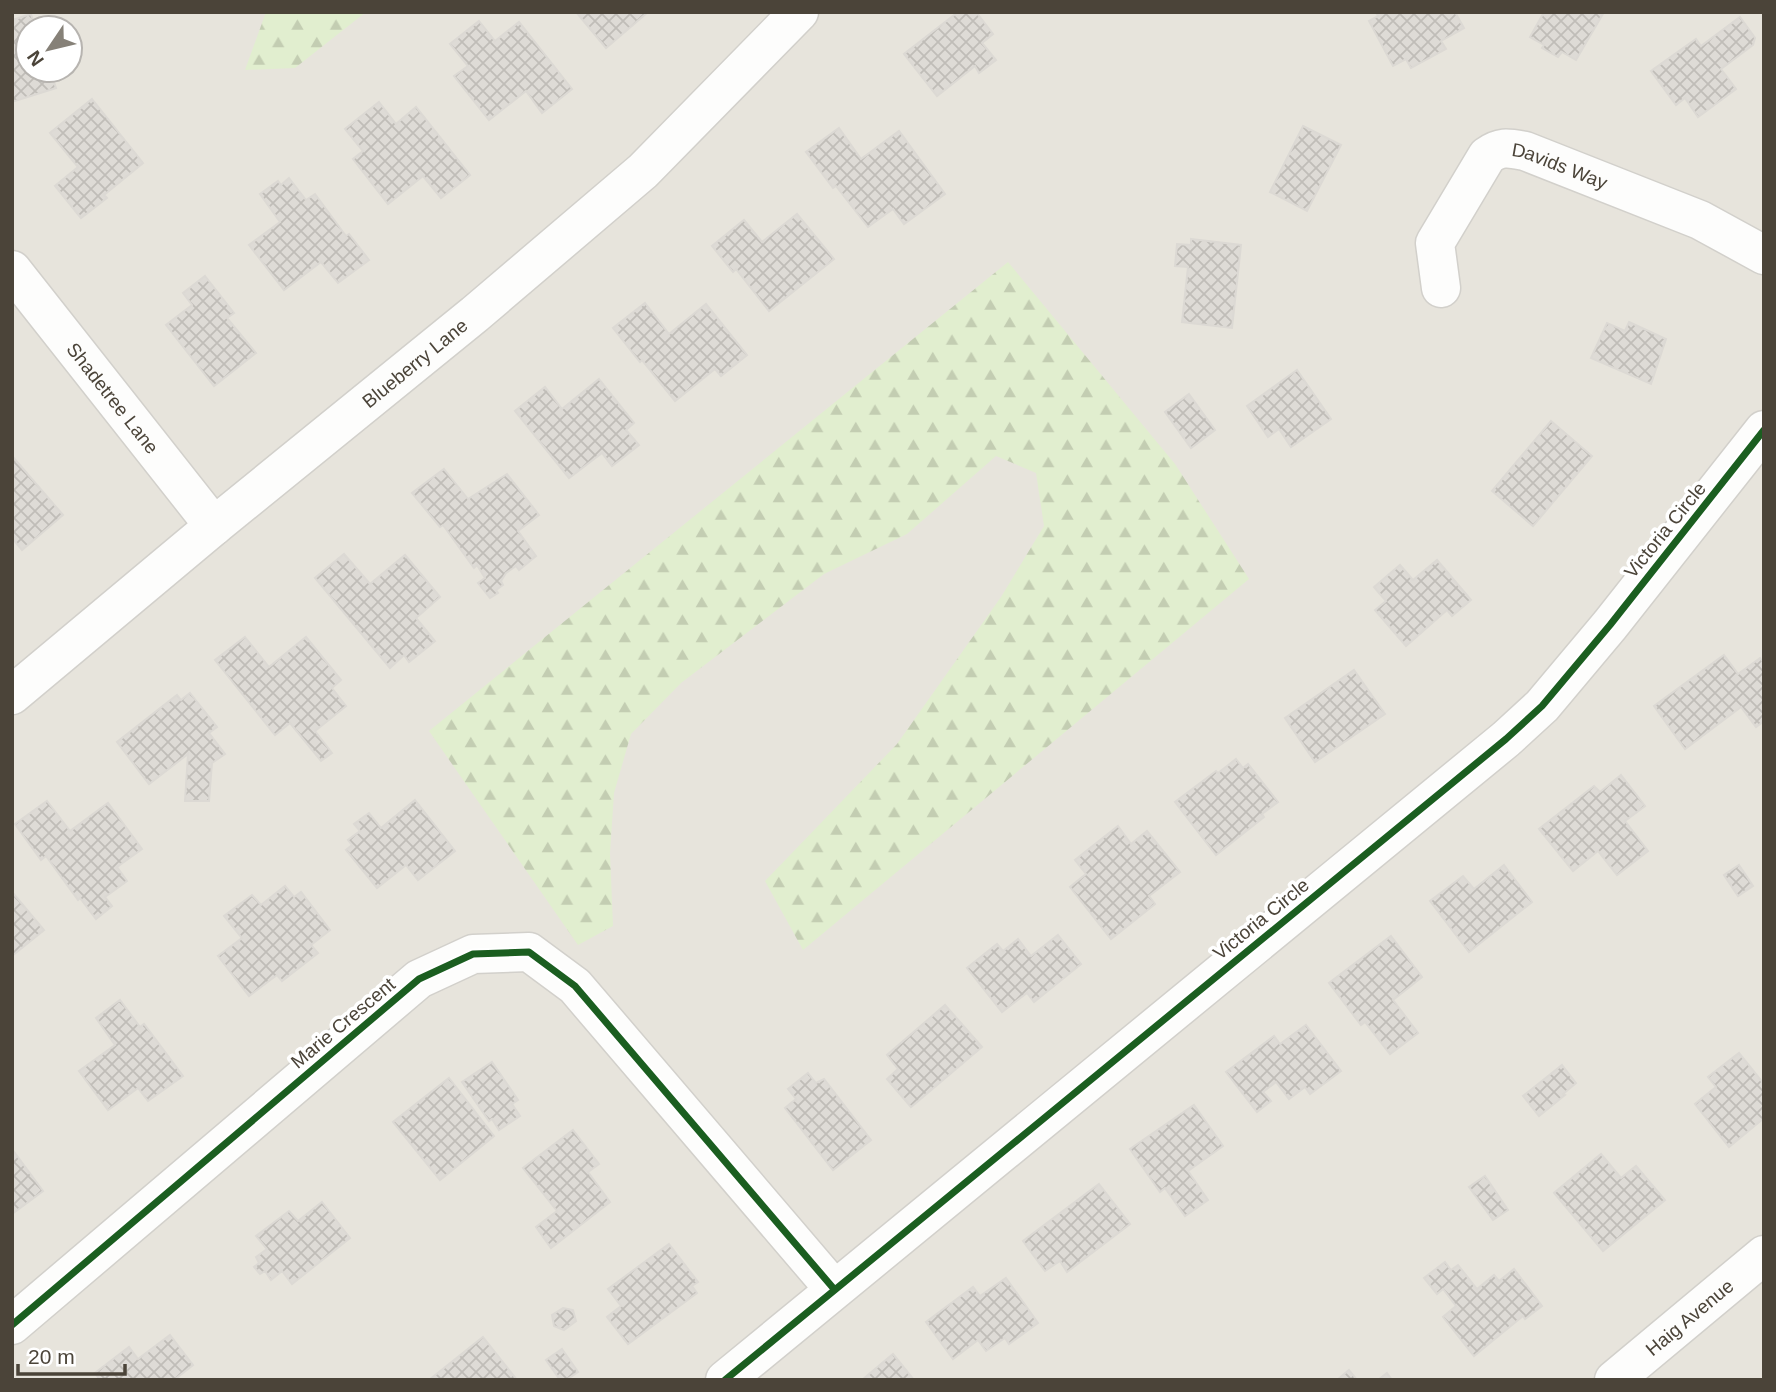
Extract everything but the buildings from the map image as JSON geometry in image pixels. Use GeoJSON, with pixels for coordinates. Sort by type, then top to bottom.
{"type":"FeatureCollection","features":[{"type":"Feature","properties":{"kind":"street","name":"Blueberry Lane"},"geometry":{"type":"LineString","coordinates":[[12,695],[214,526],[475,314],[643,171],[799,12]]}},
{"type":"Feature","properties":{"kind":"street","name":"Davids Way"},"geometry":{"type":"LineString","coordinates":[[1441,288],[1435,243],[1487,156],[1496,150],[1507,148],[1524,151],[1700,220],[1764,255]]}},
{"type":"Feature","properties":{"kind":"street","name":"Shadetree Lane"},"geometry":{"type":"LineString","coordinates":[[12,270],[214,526]]}},
{"type":"Feature","properties":{"kind":"street","name":"Victoria Circle"},"geometry":{"type":"LineString","coordinates":[[724,1380],[1506,740],[1542,706],[1610,625],[1764,430]]}},
{"type":"Feature","properties":{"kind":"street","name":"Marie Crescent"},"geometry":{"type":"LineString","coordinates":[[12,1325],[419,979],[472,954],[529,952],[575,986],[834,1289]]}},
{"type":"Feature","properties":{"kind":"street","name":"Haig Avenue"},"geometry":{"type":"LineString","coordinates":[[1614,1380],[1764,1255]]}},
{"type":"Feature","properties":{"kind":"shaded area"},"geometry":{"type":"Polygon","coordinates":[[[12,12],[1764,12],[1764,1380],[12,1380],[12,12]]]}},
{"type":"Feature","properties":{"kind":"green space"},"geometry":{"type":"Polygon","coordinates":[[[266,12],[366,12],[295,68],[245,70],[266,12]]]}},
{"type":"Feature","properties":{"kind":"green space"},"geometry":{"type":"Polygon","coordinates":[[[1008,262],[1175,464],[1249,579],[803,950],[765,881],[897,744],[1001,597],[1044,526],[1036,473],[996,456],[907,534],[824,574],[681,683],[631,734],[614,793],[610,853],[613,926],[578,945],[429,731],[1008,262]]]}},
{"type":"Feature","properties":{"kind":"cycle path"},"geometry":{"type":"LineString","coordinates":[[725,1380],[1506,739],[1542,706],[1610,625],[1764,430]]}},
{"type":"Feature","properties":{"kind":"cycle path"},"geometry":{"type":"LineString","coordinates":[[12,1325],[419,979],[473,954],[529,952],[575,986],[834,1289]]}}]}
